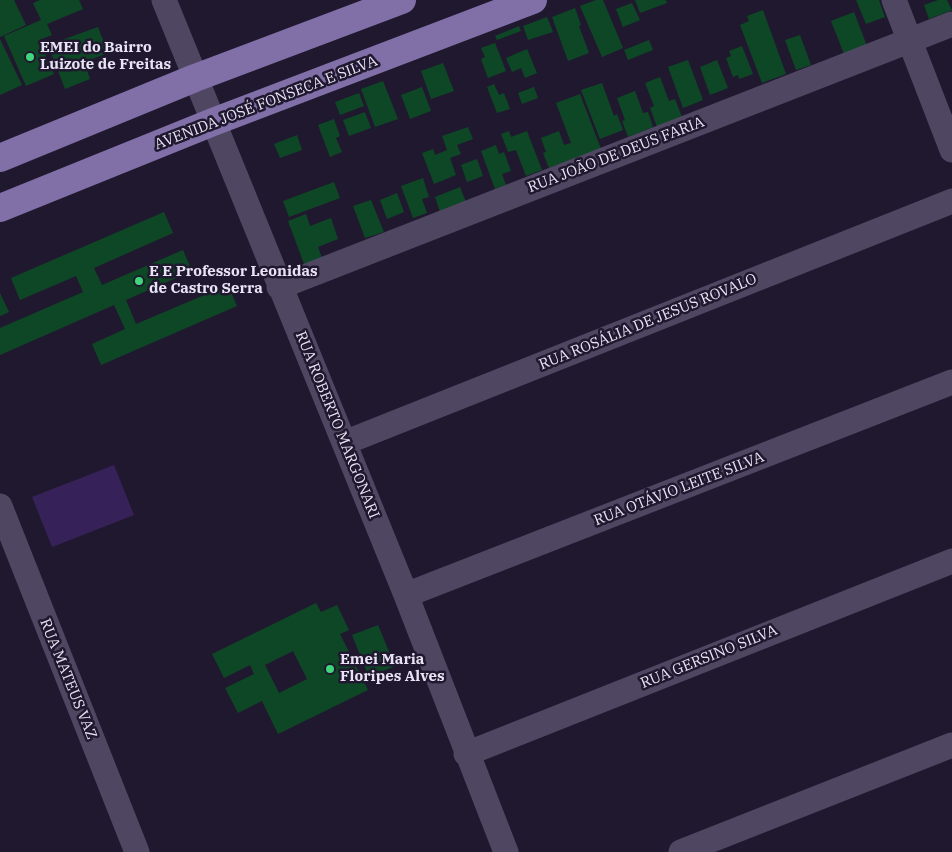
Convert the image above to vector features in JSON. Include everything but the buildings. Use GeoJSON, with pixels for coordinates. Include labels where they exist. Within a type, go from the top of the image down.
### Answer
{"type":"FeatureCollection","features":[{"type":"Feature","properties":{"kind":"main road"},"geometry":{"type":"LineString","coordinates":[[0,158],[195,78],[402,0]]}},
{"type":"Feature","properties":{"kind":"main road","name":"AVENIDA JOSÉ FONSECA E SILVA"},"geometry":{"type":"LineString","coordinates":[[0,208],[213,122],[533,0]]}},
{"type":"Feature","properties":{"kind":"street","name":"RUA ROBERTO MARGONARI"},"geometry":{"type":"LineString","coordinates":[[164,0],[279,287],[406,595],[466,754],[506,852]]}},
{"type":"Feature","properties":{"kind":"street"},"geometry":{"type":"LineString","coordinates":[[894,0],[952,150]]}},
{"type":"Feature","properties":{"kind":"street","name":"RUA JOÃO DE DEUS FARIA"},"geometry":{"type":"LineString","coordinates":[[279,287],[952,24]]}},
{"type":"Feature","properties":{"kind":"street","name":"RUA ROSÁLIA DE JESUS ROVALO"},"geometry":{"type":"LineString","coordinates":[[344,443],[952,201]]}},
{"type":"Feature","properties":{"kind":"street","name":"RUA OTÁVIO LEITE SILVA"},"geometry":{"type":"LineString","coordinates":[[406,595],[952,382]]}},
{"type":"Feature","properties":{"kind":"street","name":"RUA MATEUS VAZ"},"geometry":{"type":"LineString","coordinates":[[0,506],[136,852]]}},
{"type":"Feature","properties":{"kind":"street","name":"RUA GERSINO SILVA"},"geometry":{"type":"LineString","coordinates":[[466,754],[952,561]]}},
{"type":"Feature","properties":{"kind":"street"},"geometry":{"type":"LineString","coordinates":[[681,852],[952,745]]}},
{"type":"Feature","properties":{"kind":"shaded area"},"geometry":{"type":"Polygon","coordinates":[[[114,465],[134,515],[52,547],[32,497],[114,465]]]}},
{"type":"Feature","properties":{"kind":"place","name":"EMEI do Bairro Luizote de Freitas"},"geometry":{"type":"Point","coordinates":[30,57]}},
{"type":"Feature","properties":{"kind":"place","name":"E E Professor Leonidas de Castro Serra"},"geometry":{"type":"Point","coordinates":[139,281]}},
{"type":"Feature","properties":{"kind":"place","name":"Emei Maria Floripes Alves"},"geometry":{"type":"Point","coordinates":[330,669]}}]}
